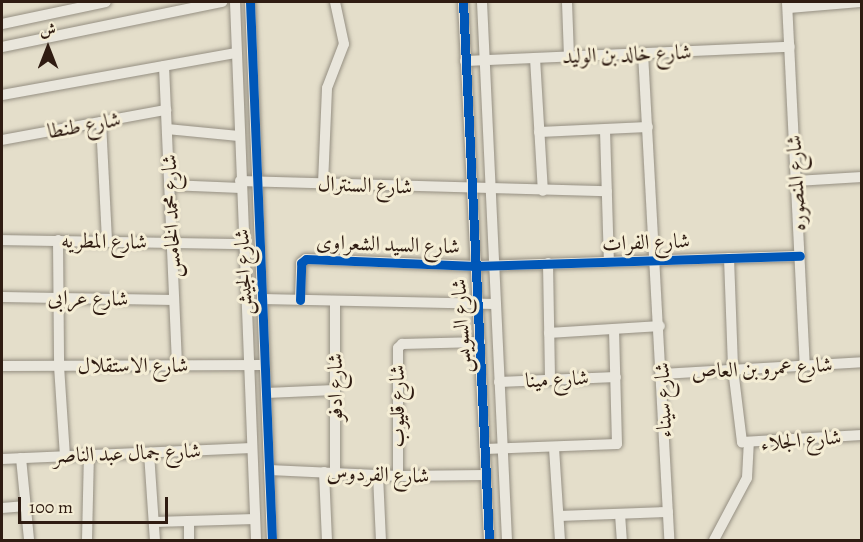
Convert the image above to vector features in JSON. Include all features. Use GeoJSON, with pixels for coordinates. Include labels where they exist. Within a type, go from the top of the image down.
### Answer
{"type":"FeatureCollection","features":[{"type":"Feature","properties":{"kind":"street"},"geometry":{"type":"LineString","coordinates":[[2,24],[106,2]]}},
{"type":"Feature","properties":{"kind":"street"},"geometry":{"type":"LineString","coordinates":[[2,47],[222,2]]}},
{"type":"Feature","properties":{"kind":"street","name":"شارع الجيش"},"geometry":{"type":"LineString","coordinates":[[235,2],[240,185],[256,540]]}},
{"type":"Feature","properties":{"kind":"street","name":"شارع الجيش"},"geometry":{"type":"LineString","coordinates":[[250,2],[272,540]]}},
{"type":"Feature","properties":{"kind":"street"},"geometry":{"type":"LineString","coordinates":[[323,184],[327,88],[344,44],[335,2]]}},
{"type":"Feature","properties":{"kind":"street","name":"شارع السويس"},"geometry":{"type":"LineString","coordinates":[[463,2],[489,540]]}},
{"type":"Feature","properties":{"kind":"street","name":"شارع السويس"},"geometry":{"type":"LineString","coordinates":[[482,2],[507,540]]}},
{"type":"Feature","properties":{"kind":"street"},"geometry":{"type":"LineString","coordinates":[[567,2],[569,56]]}},
{"type":"Feature","properties":{"kind":"street"},"geometry":{"type":"LineString","coordinates":[[788,5],[861,2]]}},
{"type":"Feature","properties":{"kind":"street","name":"شارع المنصوره"},"geometry":{"type":"LineString","coordinates":[[788,5],[805,365]]}},
{"type":"Feature","properties":{"kind":"street","name":"شارع خالد بن الوليد"},"geometry":{"type":"LineString","coordinates":[[465,61],[789,47]]}},
{"type":"Feature","properties":{"kind":"street"},"geometry":{"type":"LineString","coordinates":[[2,95],[236,53]]}},
{"type":"Feature","properties":{"kind":"street","name":"شارع سيناء"},"geometry":{"type":"LineString","coordinates":[[643,53],[657,260],[669,540]]}},
{"type":"Feature","properties":{"kind":"street"},"geometry":{"type":"LineString","coordinates":[[535,58],[543,191]]}},
{"type":"Feature","properties":{"kind":"street","name":"شارع محمد الخامس"},"geometry":{"type":"LineString","coordinates":[[164,66],[177,365]]}},
{"type":"Feature","properties":{"kind":"street","name":"شارع طنطا"},"geometry":{"type":"LineString","coordinates":[[2,140],[166,110]]}},
{"type":"Feature","properties":{"kind":"street"},"geometry":{"type":"LineString","coordinates":[[101,122],[107,241]]}},
{"type":"Feature","properties":{"kind":"street"},"geometry":{"type":"LineString","coordinates":[[539,132],[648,127]]}},
{"type":"Feature","properties":{"kind":"street"},"geometry":{"type":"LineString","coordinates":[[167,129],[239,136]]}},
{"type":"Feature","properties":{"kind":"street"},"geometry":{"type":"LineString","coordinates":[[605,130],[609,261]]}},
{"type":"Feature","properties":{"kind":"street"},"geometry":{"type":"LineString","coordinates":[[796,182],[861,177]]}},
{"type":"Feature","properties":{"kind":"street","name":"شارع السنترال"},"geometry":{"type":"LineString","coordinates":[[169,185],[240,185],[258,182],[607,191]]}},
{"type":"Feature","properties":{"kind":"street","name":"شارع المطريه"},"geometry":{"type":"LineString","coordinates":[[2,240],[243,244]]}},
{"type":"Feature","properties":{"kind":"street"},"geometry":{"type":"LineString","coordinates":[[58,240],[59,366],[65,456]]}},
{"type":"Feature","properties":{"kind":"street","name":"شارع الفرات"},"geometry":{"type":"LineString","coordinates":[[476,266],[800,256]]}},
{"type":"Feature","properties":{"kind":"street"},"geometry":{"type":"LineString","coordinates":[[729,258],[733,369]]}},
{"type":"Feature","properties":{"kind":"street","name":"شارع السيد الشعراوى"},"geometry":{"type":"LineString","coordinates":[[300,300],[304,260],[476,266]]}},
{"type":"Feature","properties":{"kind":"street"},"geometry":{"type":"LineString","coordinates":[[548,263],[550,380]]}},
{"type":"Feature","properties":{"kind":"street","name":"شارع عرابى"},"geometry":{"type":"LineString","coordinates":[[2,297],[174,300]]}},
{"type":"Feature","properties":{"kind":"street"},"geometry":{"type":"LineString","coordinates":[[262,299],[495,304]]}},
{"type":"Feature","properties":{"kind":"street","name":"شارع ادفو"},"geometry":{"type":"LineString","coordinates":[[327,540],[335,390],[335,301]]}},
{"type":"Feature","properties":{"kind":"street"},"geometry":{"type":"LineString","coordinates":[[549,333],[660,326]]}},
{"type":"Feature","properties":{"kind":"street"},"geometry":{"type":"LineString","coordinates":[[485,449],[612,447],[618,442],[614,329]]}},
{"type":"Feature","properties":{"kind":"street","name":"شارع قليوب"},"geometry":{"type":"LineString","coordinates":[[398,476],[398,348],[402,344],[480,342]]}},
{"type":"Feature","properties":{"kind":"street","name":"شارع عمرو بن العاص"},"geometry":{"type":"LineString","coordinates":[[662,374],[861,362]]}},
{"type":"Feature","properties":{"kind":"street","name":"شارع الاستقلال"},"geometry":{"type":"LineString","coordinates":[[2,366],[265,365]]}},
{"type":"Feature","properties":{"kind":"street","name":"شارع الجلاء"},"geometry":{"type":"LineString","coordinates":[[733,369],[740,439],[749,444],[861,435]]}},
{"type":"Feature","properties":{"kind":"street","name":"شارع مينا"},"geometry":{"type":"LineString","coordinates":[[499,382],[616,377]]}},
{"type":"Feature","properties":{"kind":"street"},"geometry":{"type":"LineString","coordinates":[[266,393],[335,390]]}},
{"type":"Feature","properties":{"kind":"street"},"geometry":{"type":"LineString","coordinates":[[714,540],[747,478],[749,444]]}},
{"type":"Feature","properties":{"kind":"street","name":"شارع جمال عبد الناصر"},"geometry":{"type":"LineString","coordinates":[[2,459],[252,448]]}},
{"type":"Feature","properties":{"kind":"street"},"geometry":{"type":"LineString","coordinates":[[554,448],[560,540]]}},
{"type":"Feature","properties":{"kind":"street"},"geometry":{"type":"LineString","coordinates":[[149,453],[155,540]]}},
{"type":"Feature","properties":{"kind":"street"},"geometry":{"type":"LineString","coordinates":[[87,540],[89,455]]}},
{"type":"Feature","properties":{"kind":"street"},"geometry":{"type":"LineString","coordinates":[[21,458],[29,540]]}},
{"type":"Feature","properties":{"kind":"street","name":"شارع الفردوس"},"geometry":{"type":"LineString","coordinates":[[269,470],[398,476],[486,475]]}},
{"type":"Feature","properties":{"kind":"street"},"geometry":{"type":"LineString","coordinates":[[378,475],[381,540]]}},
{"type":"Feature","properties":{"kind":"street"},"geometry":{"type":"LineString","coordinates":[[253,486],[270,485]]}},
{"type":"Feature","properties":{"kind":"street"},"geometry":{"type":"LineString","coordinates":[[2,508],[26,506]]}},
{"type":"Feature","properties":{"kind":"street"},"geometry":{"type":"LineString","coordinates":[[559,516],[668,513]]}},
{"type":"Feature","properties":{"kind":"street"},"geometry":{"type":"LineString","coordinates":[[620,514],[622,540]]}},
{"type":"Feature","properties":{"kind":"street"},"geometry":{"type":"LineString","coordinates":[[154,522],[255,519]]}},
{"type":"Feature","properties":{"kind":"street"},"geometry":{"type":"LineString","coordinates":[[189,521],[189,540]]}},
{"type":"Feature","properties":{"kind":"cycle path"},"geometry":{"type":"LineString","coordinates":[[250,2],[272,540]]}},
{"type":"Feature","properties":{"kind":"cycle path"},"geometry":{"type":"LineString","coordinates":[[463,2],[489,540]]}},
{"type":"Feature","properties":{"kind":"cycle path"},"geometry":{"type":"LineString","coordinates":[[300,300],[301,263],[306,259],[476,266],[800,256]]}}]}
